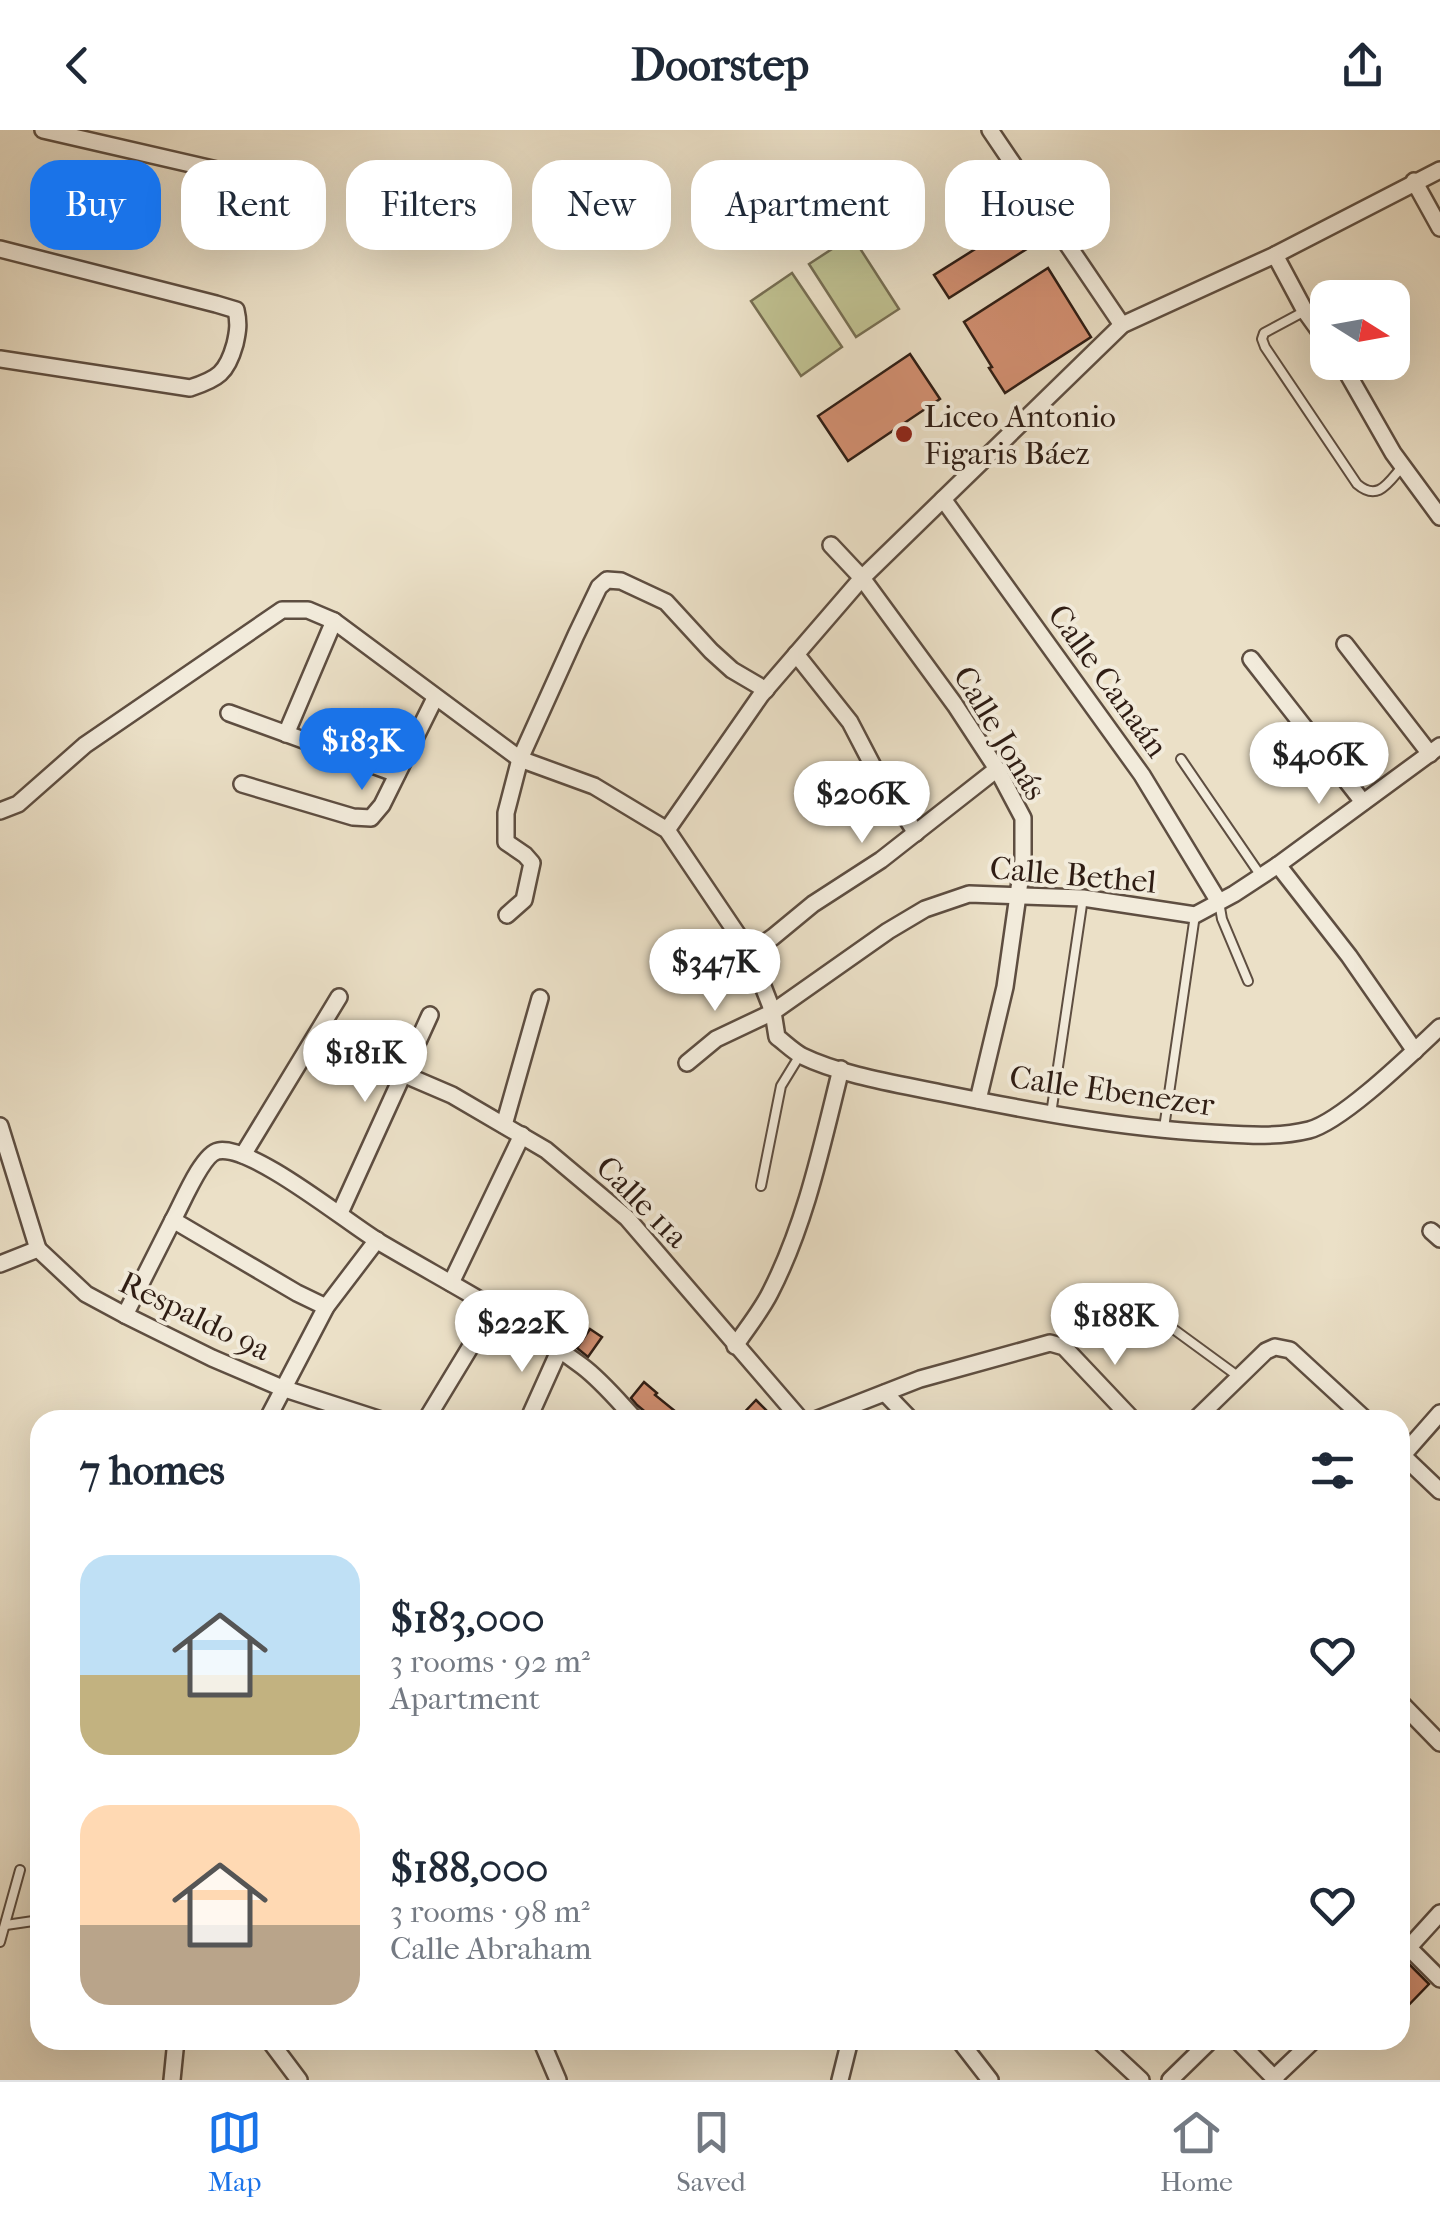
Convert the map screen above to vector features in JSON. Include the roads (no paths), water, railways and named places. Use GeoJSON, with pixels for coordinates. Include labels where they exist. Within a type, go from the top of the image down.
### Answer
{"type":"FeatureCollection","features":[{"type":"Feature","properties":{"kind":"street"},"geometry":{"type":"LineString","coordinates":[[43,130],[181,162]]}},
{"type":"Feature","properties":{"kind":"street"},"geometry":{"type":"LineString","coordinates":[[990,130],[1122,326]]}},
{"type":"Feature","properties":{"kind":"street"},"geometry":{"type":"LineString","coordinates":[[666,830],[766,690],[862,578],[1122,326],[1440,170]]}},
{"type":"Feature","properties":{"kind":"street"},"geometry":{"type":"LineString","coordinates":[[1414,181],[1440,228]]}},
{"type":"Feature","properties":{"kind":"street"},"geometry":{"type":"LineString","coordinates":[[0,250],[236,310],[239,326],[229,365],[211,381],[190,388],[0,358]]}},
{"type":"Feature","properties":{"kind":"street"},"geometry":{"type":"LineString","coordinates":[[1274,254],[1310,318]]}},
{"type":"Feature","properties":{"kind":"street"},"geometry":{"type":"LineString","coordinates":[[1352,380],[1403,467],[1440,517]]}},
{"type":"Feature","properties":{"kind":"street"},"geometry":{"type":"LineString","coordinates":[[1426,500],[1440,486]]}},
{"type":"Feature","properties":{"kind":"street","name":"Calle Canaán"},"geometry":{"type":"LineString","coordinates":[[943,499],[1142,775],[1219,902]]}},
{"type":"Feature","properties":{"kind":"street","name":"Calle Jonás"},"geometry":{"type":"LineString","coordinates":[[831,544],[862,578],[955,706],[1023,818],[1023,860],[1005,987],[978,1100]]}},
{"type":"Feature","properties":{"kind":"street"},"geometry":{"type":"LineString","coordinates":[[507,915],[524,900],[532,863],[506,842],[506,813],[520,758],[599,587],[607,580],[621,581],[666,602],[732,670],[766,690]]}},
{"type":"Feature","properties":{"kind":"street"},"geometry":{"type":"LineString","coordinates":[[0,810],[18,804],[84,745],[282,610],[308,610],[334,621],[520,758],[594,786],[666,830],[750,953],[773,1012],[778,1038],[800,1055]]}},
{"type":"Feature","properties":{"kind":"street"},"geometry":{"type":"LineString","coordinates":[[286,734],[334,621]]}},
{"type":"Feature","properties":{"kind":"street"},"geometry":{"type":"LineString","coordinates":[[1344,644],[1435,750]]}},
{"type":"Feature","properties":{"kind":"street"},"geometry":{"type":"LineString","coordinates":[[796,654],[850,722],[875,770],[916,833]]}},
{"type":"Feature","properties":{"kind":"street"},"geometry":{"type":"LineString","coordinates":[[1251,659],[1363,802]]}},
{"type":"Feature","properties":{"kind":"street"},"geometry":{"type":"LineString","coordinates":[[242,784],[353,817],[371,818],[382,805],[436,698]]}},
{"type":"Feature","properties":{"kind":"street"},"geometry":{"type":"LineString","coordinates":[[228,714],[397,774]]}},
{"type":"Feature","properties":{"kind":"street","name":"Calle Bethel"},"geometry":{"type":"LineString","coordinates":[[687,1063],[716,1039],[773,1012],[888,931],[925,910],[969,894],[1083,898],[1196,915],[1261,876],[1435,750]]}},
{"type":"Feature","properties":{"kind":"street"},"geometry":{"type":"LineString","coordinates":[[750,953],[813,904],[881,860],[996,769]]}},
{"type":"Feature","properties":{"kind":"street"},"geometry":{"type":"LineString","coordinates":[[1278,864],[1415,1051]]}},
{"type":"Feature","properties":{"kind":"street"},"geometry":{"type":"LineString","coordinates":[[243,1155],[338,997]]}},
{"type":"Feature","properties":{"kind":"street"},"geometry":{"type":"LineString","coordinates":[[504,1126],[540,998]]}},
{"type":"Feature","properties":{"kind":"street"},"geometry":{"type":"LineString","coordinates":[[340,1213],[430,1015]]}},
{"type":"Feature","properties":{"kind":"street","name":"Calle Ebenezer"},"geometry":{"type":"LineString","coordinates":[[800,1055],[841,1069],[1051,1114],[1164,1130],[1265,1136],[1326,1124],[1440,1028]]}},
{"type":"Feature","properties":{"kind":"street"},"geometry":{"type":"LineString","coordinates":[[736,1346],[768,1298],[798,1232],[841,1069]]}},
{"type":"Feature","properties":{"kind":"street","name":"Calle 11a"},"geometry":{"type":"LineString","coordinates":[[404,1074],[452,1095],[546,1150],[627,1218],[792,1410]]}},
{"type":"Feature","properties":{"kind":"street"},"geometry":{"type":"LineString","coordinates":[[0,1126],[38,1249],[0,1264]]}},
{"type":"Feature","properties":{"kind":"street"},"geometry":{"type":"LineString","coordinates":[[452,1283],[522,1135]]}},
{"type":"Feature","properties":{"kind":"street"},"geometry":{"type":"LineString","coordinates":[[125,1315],[200,1169],[211,1154],[223,1151],[243,1155],[340,1213],[376,1240],[494,1308],[586,1368],[626,1410]]}},
{"type":"Feature","properties":{"kind":"street"},"geometry":{"type":"LineString","coordinates":[[173,1220],[326,1307]]}},
{"type":"Feature","properties":{"kind":"street"},"geometry":{"type":"LineString","coordinates":[[271,1410],[326,1307],[376,1240]]}},
{"type":"Feature","properties":{"kind":"street","name":"Respaldo 9a"},"geometry":{"type":"LineString","coordinates":[[38,1249],[86,1294],[125,1315],[282,1388],[350,1410]]}},
{"type":"Feature","properties":{"kind":"street"},"geometry":{"type":"LineString","coordinates":[[432,1410],[494,1308]]}},
{"type":"Feature","properties":{"kind":"street"},"geometry":{"type":"LineString","coordinates":[[841,1410],[920,1379],[1050,1343],[1064,1347],[1123,1410]]}},
{"type":"Feature","properties":{"kind":"street"},"geometry":{"type":"LineString","coordinates":[[1205,1410],[1266,1351],[1275,1347],[1290,1350],[1355,1410]]}},
{"type":"Feature","properties":{"kind":"street"},"geometry":{"type":"LineString","coordinates":[[533,1410],[560,1351]]}},
{"type":"Feature","properties":{"kind":"street"},"geometry":{"type":"LineString","coordinates":[[886,1393],[902,1410]]}},
{"type":"Feature","properties":{"kind":"street"},"geometry":{"type":"LineString","coordinates":[[1410,1445],[1440,1413]]}},
{"type":"Feature","properties":{"kind":"street"},"geometry":{"type":"LineString","coordinates":[[1410,1463],[1440,1491]]}},
{"type":"Feature","properties":{"kind":"street"},"geometry":{"type":"LineString","coordinates":[[1410,1712],[1440,1743]]}},
{"type":"Feature","properties":{"kind":"street"},"geometry":{"type":"LineString","coordinates":[[1410,1941],[1440,1913]]}},
{"type":"Feature","properties":{"kind":"street"},"geometry":{"type":"LineString","coordinates":[[1410,1954],[1440,1978]]}},
{"type":"Feature","properties":{"kind":"street"},"geometry":{"type":"LineString","coordinates":[[172,2080],[175,2050]]}},
{"type":"Feature","properties":{"kind":"street"},"geometry":{"type":"LineString","coordinates":[[277,2050],[298,2080]]}},
{"type":"Feature","properties":{"kind":"street"},"geometry":{"type":"LineString","coordinates":[[545,2050],[558,2080]]}},
{"type":"Feature","properties":{"kind":"street"},"geometry":{"type":"LineString","coordinates":[[840,2080],[848,2050]]}},
{"type":"Feature","properties":{"kind":"street"},"geometry":{"type":"LineString","coordinates":[[967,2050],[990,2080]]}},
{"type":"Feature","properties":{"kind":"street"},"geometry":{"type":"LineString","coordinates":[[1109,2050],[1141,2080]]}},
{"type":"Feature","properties":{"kind":"street"},"geometry":{"type":"LineString","coordinates":[[1170,2080],[1201,2050]]}},
{"type":"Feature","properties":{"kind":"street"},"geometry":{"type":"LineString","coordinates":[[1247,2050],[1275,2079],[1304,2050]]}},
{"type":"Feature","properties":{"kind":"lane"},"geometry":{"type":"LineString","coordinates":[[1305,311],[1264,333],[1265,347],[1357,484],[1373,493],[1403,467]]}},
{"type":"Feature","properties":{"kind":"lane"},"geometry":{"type":"LineString","coordinates":[[1182,760],[1261,876]]}},
{"type":"Feature","properties":{"kind":"lane"},"geometry":{"type":"LineString","coordinates":[[1051,1114],[1083,898]]}},
{"type":"Feature","properties":{"kind":"lane"},"geometry":{"type":"LineString","coordinates":[[1219,902],[1222,919],[1248,981]]}},
{"type":"Feature","properties":{"kind":"lane"},"geometry":{"type":"LineString","coordinates":[[1164,1130],[1196,915]]}},
{"type":"Feature","properties":{"kind":"lane"},"geometry":{"type":"LineString","coordinates":[[761,1186],[781,1086],[800,1055]]}},
{"type":"Feature","properties":{"kind":"lane"},"geometry":{"type":"LineString","coordinates":[[1146,1309],[1239,1377]]}},
{"type":"Feature","properties":{"kind":"lane"},"geometry":{"type":"LineString","coordinates":[[0,1942],[20,1870]]}},
{"type":"Feature","properties":{"kind":"lane"},"geometry":{"type":"LineString","coordinates":[[6,1925],[30,1921]]}},
{"type":"Feature","properties":{"kind":"place","name":"Liceo Antonio Figaris Báez"},"geometry":{"type":"Point","coordinates":[904,434]}}]}
